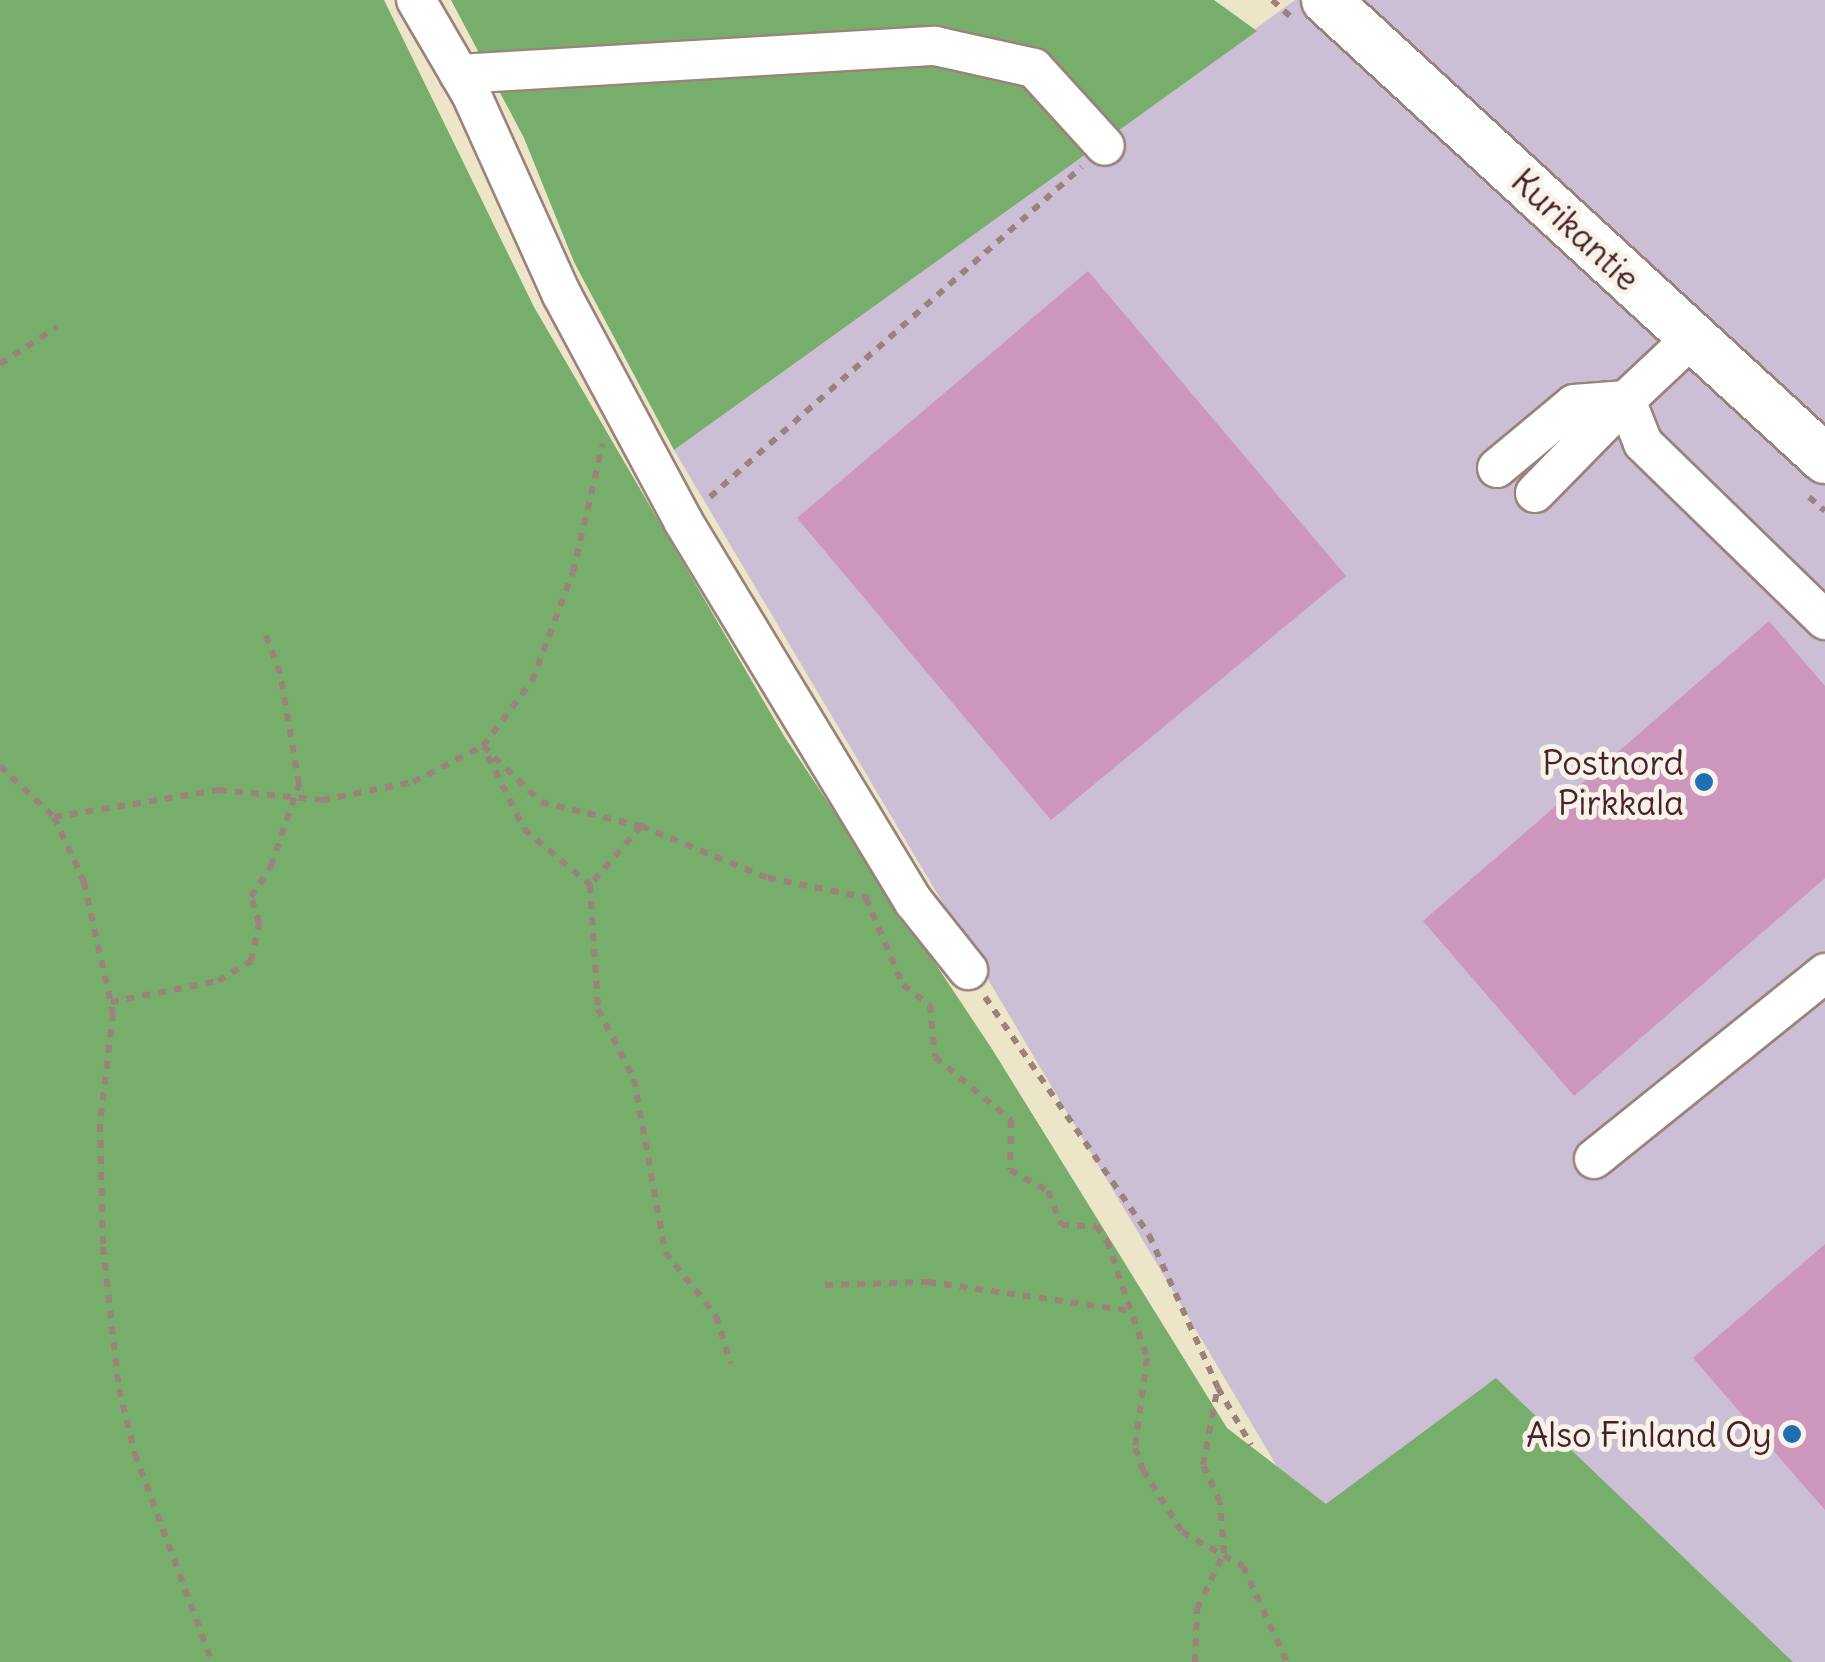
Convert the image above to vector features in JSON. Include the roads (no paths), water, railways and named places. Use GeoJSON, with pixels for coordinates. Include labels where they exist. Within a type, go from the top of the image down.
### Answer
{"type":"FeatureCollection","features":[{"type":"Feature","properties":{"kind":"main road","name":"Kurikantie"},"geometry":{"type":"LineString","coordinates":[[1326,0],[1825,459]]}},
{"type":"Feature","properties":{"kind":"lane"},"geometry":{"type":"LineString","coordinates":[[416,0],[459,74],[562,295],[683,521],[914,902],[968,970]]}},
{"type":"Feature","properties":{"kind":"lane"},"geometry":{"type":"LineString","coordinates":[[459,74],[936,46],[1034,68],[1104,146]]}},
{"type":"Feature","properties":{"kind":"lane"},"geometry":{"type":"LineString","coordinates":[[1535,493],[1693,338]]}},
{"type":"Feature","properties":{"kind":"lane"},"geometry":{"type":"LineString","coordinates":[[1497,468],[1574,404],[1626,400]]}},
{"type":"Feature","properties":{"kind":"lane"},"geometry":{"type":"LineString","coordinates":[[1626,400],[1644,443],[1825,620]]}},
{"type":"Feature","properties":{"kind":"lane"},"geometry":{"type":"LineString","coordinates":[[1594,1158],[1825,973]]}},
{"type":"Feature","properties":{"kind":"place","name":"Postnord Pirkkala"},"geometry":{"type":"Point","coordinates":[1704,782]}},
{"type":"Feature","properties":{"kind":"place","name":"Also Finland Oy"},"geometry":{"type":"Point","coordinates":[1792,1434]}}]}
